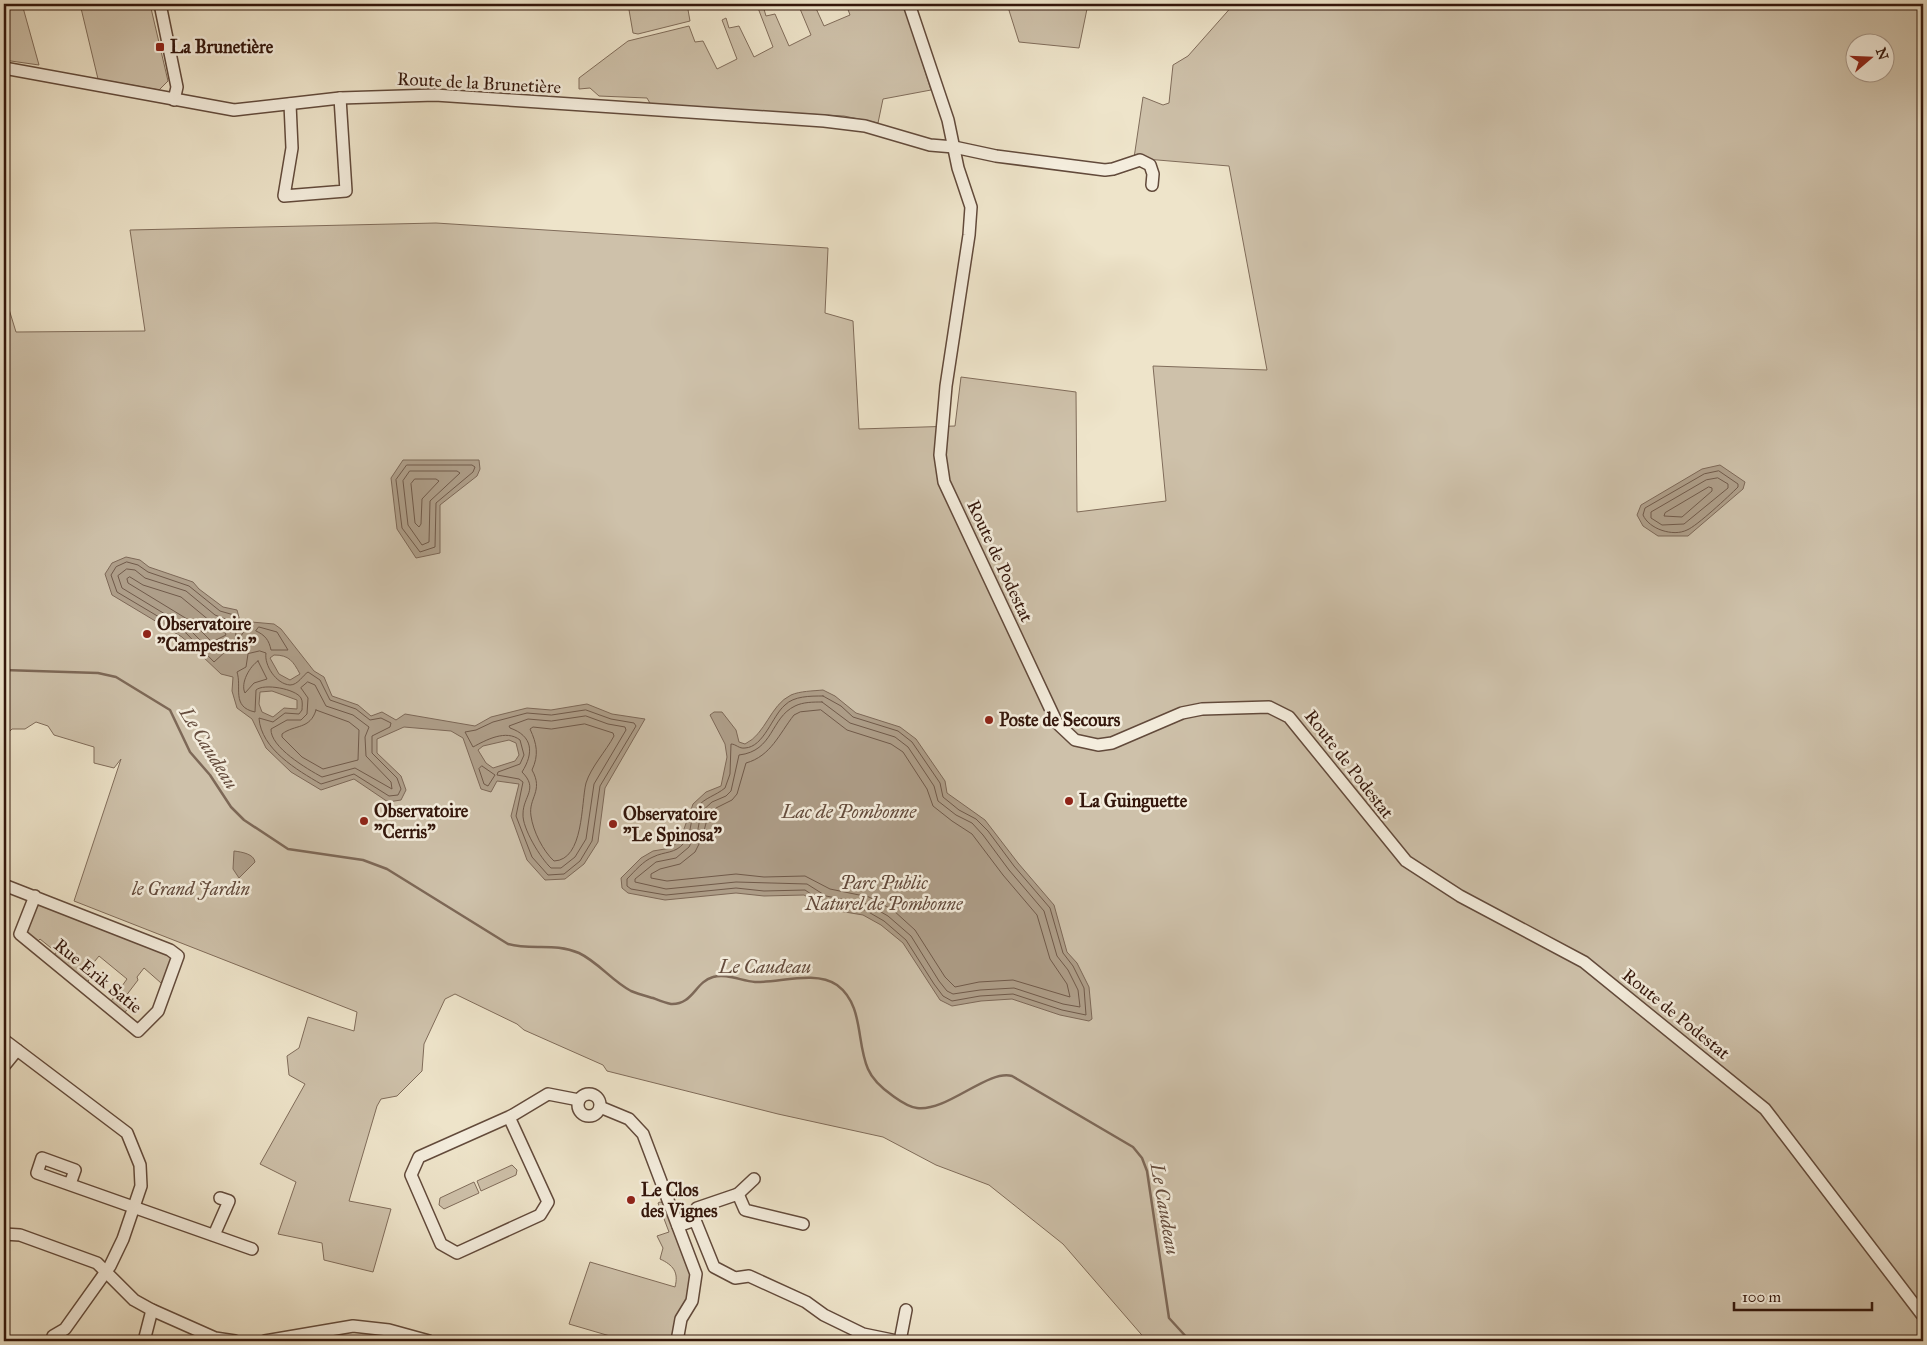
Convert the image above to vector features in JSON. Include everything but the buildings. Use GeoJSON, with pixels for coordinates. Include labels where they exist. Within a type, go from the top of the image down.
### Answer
{"type":"FeatureCollection","features":[{"type":"Feature","properties":{"kind":"street"},"geometry":{"type":"LineString","coordinates":[[160,4],[176,87],[174,100]]}},
{"type":"Feature","properties":{"kind":"street","name":"Route de Podestat"},"geometry":{"type":"LineString","coordinates":[[909,4],[948,120],[970,207],[969,235],[946,386],[940,455],[944,482],[1057,723],[1075,740],[1098,745],[1112,743],[1182,713],[1202,709],[1269,707],[1289,716],[1406,861],[1460,896],[1584,962],[1764,1109],[1923,1316]]}},
{"type":"Feature","properties":{"kind":"street","name":"Route de la Brunetière"},"geometry":{"type":"LineString","coordinates":[[4,68],[234,110],[340,98],[435,96],[824,121],[865,126],[930,145],[954,146],[996,156],[1105,170],[1140,160],[1150,165],[1153,174],[1152,185]]}},
{"type":"Feature","properties":{"kind":"street"},"geometry":{"type":"LineString","coordinates":[[290,104],[292,148],[284,196],[346,191],[340,98]]}},
{"type":"Feature","properties":{"kind":"street","name":"Rue Erik Satie"},"geometry":{"type":"LineString","coordinates":[[4,885],[35,896],[170,950],[178,956],[158,1010],[138,1031],[20,934],[35,896]]}},
{"type":"Feature","properties":{"kind":"street"},"geometry":{"type":"LineString","coordinates":[[4,1040],[127,1133],[140,1165],[140,1186],[123,1239],[110,1266],[104,1271],[64,1330],[53,1336]]}},
{"type":"Feature","properties":{"kind":"street"},"geometry":{"type":"LineString","coordinates":[[4,1066],[17,1050]]}},
{"type":"Feature","properties":{"kind":"street"},"geometry":{"type":"LineString","coordinates":[[508,1117],[548,1202],[540,1215],[457,1253],[441,1244],[411,1175],[419,1158],[508,1117],[548,1094],[579,1100]]}},
{"type":"Feature","properties":{"kind":"street"},"geometry":{"type":"LineString","coordinates":[[584,1095],[592,1095],[598,1099],[600,1107],[597,1113],[587,1117],[579,1111],[579,1100],[584,1095]]}},
{"type":"Feature","properties":{"kind":"street"},"geometry":{"type":"LineString","coordinates":[[600,1107],[629,1119],[643,1134],[696,1274],[692,1301],[681,1319],[677,1341]]}},
{"type":"Feature","properties":{"kind":"street"},"geometry":{"type":"LineString","coordinates":[[754,1179],[738,1194],[697,1208],[695,1220],[714,1267],[735,1278],[749,1276],[806,1302],[824,1315],[863,1334],[899,1341],[906,1310]]}},
{"type":"Feature","properties":{"kind":"street"},"geometry":{"type":"LineString","coordinates":[[70,1184],[252,1249]]}},
{"type":"Feature","properties":{"kind":"street"},"geometry":{"type":"LineString","coordinates":[[738,1194],[745,1210],[804,1224]]}},
{"type":"Feature","properties":{"kind":"street"},"geometry":{"type":"LineString","coordinates":[[214,1235],[229,1201],[220,1198]]}},
{"type":"Feature","properties":{"kind":"street"},"geometry":{"type":"LineString","coordinates":[[678,1226],[695,1220]]}},
{"type":"Feature","properties":{"kind":"street"},"geometry":{"type":"LineString","coordinates":[[4,1234],[20,1235],[97,1262],[134,1300],[215,1338],[235,1341]]}},
{"type":"Feature","properties":{"kind":"street"},"geometry":{"type":"LineString","coordinates":[[144,1341],[152,1310]]}},
{"type":"Feature","properties":{"kind":"street"},"geometry":{"type":"LineString","coordinates":[[265,1341],[314,1338],[353,1326],[389,1330],[430,1341]]}},
{"type":"Feature","properties":{"kind":"green space"},"geometry":{"type":"Polygon","coordinates":[[[4,4],[22,4],[39,65],[4,60],[4,4]]]}},
{"type":"Feature","properties":{"kind":"green space"},"geometry":{"type":"Polygon","coordinates":[[[80,4],[150,4],[168,81],[159,90],[98,79],[80,4]]]}},
{"type":"Feature","properties":{"kind":"green space"},"geometry":{"type":"Polygon","coordinates":[[[628,4],[687,4],[690,21],[638,34],[633,33],[628,4]]]}},
{"type":"Feature","properties":{"kind":"green space"},"geometry":{"type":"Polygon","coordinates":[[[798,4],[814,4],[824,26],[850,15],[846,4],[904,4],[931,90],[883,99],[878,123],[844,116],[651,105],[647,98],[599,96],[590,88],[579,89],[579,78],[628,41],[689,26],[695,42],[703,41],[717,69],[737,59],[722,20],[726,18],[729,28],[739,26],[754,57],[773,47],[758,8],[763,6],[766,16],[775,14],[789,46],[811,35],[798,4]]]}},
{"type":"Feature","properties":{"kind":"green space"},"geometry":{"type":"Polygon","coordinates":[[[1007,4],[1088,4],[1079,48],[1019,42],[1007,4]]]}},
{"type":"Feature","properties":{"kind":"green space"},"geometry":{"type":"Polygon","coordinates":[[[1234,4],[1923,4],[1923,1341],[1147,1341],[1063,1244],[989,1185],[936,1165],[883,1137],[778,1114],[607,1071],[603,1065],[524,1030],[517,1024],[455,994],[445,999],[424,1044],[422,1071],[397,1096],[381,1099],[377,1106],[349,1201],[391,1209],[373,1272],[324,1260],[322,1243],[278,1234],[296,1182],[260,1164],[305,1084],[289,1075],[287,1056],[299,1048],[308,1017],[354,1031],[357,1012],[74,901],[121,759],[114,768],[94,763],[94,747],[54,735],[48,726],[36,722],[25,729],[12,729],[4,737],[4,293],[16,332],[145,331],[130,230],[436,223],[828,248],[825,313],[853,321],[859,429],[955,426],[961,377],[1076,392],[1077,512],[1166,501],[1153,366],[1267,370],[1229,166],[1134,158],[1143,97],[1163,105],[1169,103],[1173,65],[1188,56],[1234,4]]]}},
{"type":"Feature","properties":{"kind":"green space"},"geometry":{"type":"Polygon","coordinates":[[[37,901],[171,956],[173,961],[161,983],[144,968],[137,977],[138,980],[122,1001],[129,1007],[123,1015],[109,1004],[127,979],[99,956],[86,972],[91,977],[86,984],[53,958],[56,952],[40,939],[36,943],[24,933],[37,901]]]}},
{"type":"Feature","properties":{"kind":"green space"},"geometry":{"type":"Polygon","coordinates":[[[512,1165],[517,1170],[516,1175],[481,1191],[477,1181],[512,1165]]]}},
{"type":"Feature","properties":{"kind":"green space"},"geometry":{"type":"Polygon","coordinates":[[[474,1182],[479,1193],[444,1209],[439,1205],[440,1198],[474,1182]]]}},
{"type":"Feature","properties":{"kind":"green space"},"geometry":{"type":"Polygon","coordinates":[[[658,1203],[664,1203],[677,1233],[691,1278],[690,1293],[675,1326],[672,1341],[627,1341],[569,1324],[590,1262],[675,1287],[676,1277],[674,1270],[660,1259],[663,1248],[657,1236],[669,1232],[658,1203]]]}},
{"type":"Feature","properties":{"kind":"water"},"geometry":{"type":"Polygon","coordinates":[[[403,460],[479,460],[480,469],[477,476],[440,505],[440,553],[416,558],[397,529],[391,478],[403,460]]]}},
{"type":"Feature","properties":{"kind":"water"},"geometry":{"type":"Polygon","coordinates":[[[1720,465],[1745,482],[1743,489],[1688,536],[1658,536],[1643,526],[1637,515],[1641,505],[1702,469],[1720,465]]]}},
{"type":"Feature","properties":{"kind":"water"},"geometry":{"type":"Polygon","coordinates":[[[126,557],[140,560],[149,567],[193,582],[199,589],[223,607],[237,610],[240,621],[274,624],[281,629],[314,671],[324,677],[332,696],[358,705],[371,716],[382,712],[396,720],[405,714],[475,726],[491,717],[527,708],[551,710],[587,704],[612,714],[645,719],[605,788],[598,842],[584,864],[565,879],[545,880],[527,860],[511,816],[519,784],[497,781],[491,792],[481,789],[463,738],[451,731],[404,727],[377,739],[377,753],[401,776],[406,790],[401,800],[388,802],[354,779],[321,790],[291,772],[266,748],[252,719],[237,708],[232,691],[233,677],[221,674],[182,637],[112,595],[105,574],[112,563],[126,557]],[[274,655],[270,658],[279,674],[290,680],[300,674],[290,660],[283,656],[274,655]],[[272,691],[260,692],[259,704],[262,712],[273,717],[284,708],[297,709],[297,700],[272,691]],[[509,740],[483,746],[478,750],[486,763],[493,768],[515,761],[519,755],[516,743],[509,740]]]}},
{"type":"Feature","properties":{"kind":"water","name":"Lac de Pombonne"},"geometry":{"type":"Polygon","coordinates":[[[823,690],[835,696],[856,713],[900,727],[916,739],[945,781],[947,793],[985,820],[1054,905],[1067,952],[1077,963],[1089,987],[1092,1019],[1089,1021],[1060,1015],[1012,999],[981,1001],[952,1006],[940,1000],[903,943],[881,925],[863,915],[821,908],[804,895],[764,896],[736,893],[665,900],[628,893],[622,888],[621,878],[641,858],[653,851],[671,848],[680,840],[693,804],[706,792],[721,786],[727,757],[725,744],[710,715],[714,712],[722,712],[736,730],[739,742],[745,744],[758,734],[778,705],[791,695],[823,690]]]}},
{"type":"Feature","properties":{"kind":"water"},"geometry":{"type":"Polygon","coordinates":[[[234,851],[250,855],[255,862],[239,878],[233,869],[234,851]]]}},
{"type":"Feature","properties":{"kind":"waterway","name":"Le Caudeau"},"geometry":{"type":"LineString","coordinates":[[4,670],[98,673],[116,677],[170,710],[190,752],[210,775],[231,807],[244,820],[288,849],[363,860],[387,869],[508,944],[526,947],[561,948],[579,953],[624,987],[634,992],[671,1004],[684,1001],[702,983],[718,976],[755,982],[818,978],[837,985],[846,993],[856,1013],[864,1058],[868,1069],[886,1091],[910,1106],[917,1108],[941,1104],[991,1079],[1012,1076],[1133,1147],[1142,1158],[1147,1171],[1169,1318],[1190,1341]]}},
{"type":"Feature","properties":{"kind":"place","name":"La Brunetière"},"geometry":{"type":"Point","coordinates":[160,47]}},
{"type":"Feature","properties":{"kind":"place","name":"Observatoire \"Campestris\""},"geometry":{"type":"Point","coordinates":[147,634]}},
{"type":"Feature","properties":{"kind":"place","name":"Poste de Secours"},"geometry":{"type":"Point","coordinates":[989,720]}},
{"type":"Feature","properties":{"kind":"place","name":"La Guinguette"},"geometry":{"type":"Point","coordinates":[1069,801]}},
{"type":"Feature","properties":{"kind":"place","name":"Observatoire \"Cerris\""},"geometry":{"type":"Point","coordinates":[364,821]}},
{"type":"Feature","properties":{"kind":"place","name":"Observatoire \"Le Spinosa\""},"geometry":{"type":"Point","coordinates":[613,824]}},
{"type":"Feature","properties":{"kind":"place","name":"Le Clos des Vignes"},"geometry":{"type":"Point","coordinates":[631,1200]}},
{"type":"Feature","properties":{"kind":"park label","name":"le Grand Jardin"},"geometry":{"type":"Point","coordinates":[191,889]}},
{"type":"Feature","properties":{"kind":"park label","name":"Parc Public Naturel de Pombonne"},"geometry":{"type":"Point","coordinates":[884,893]}}]}
